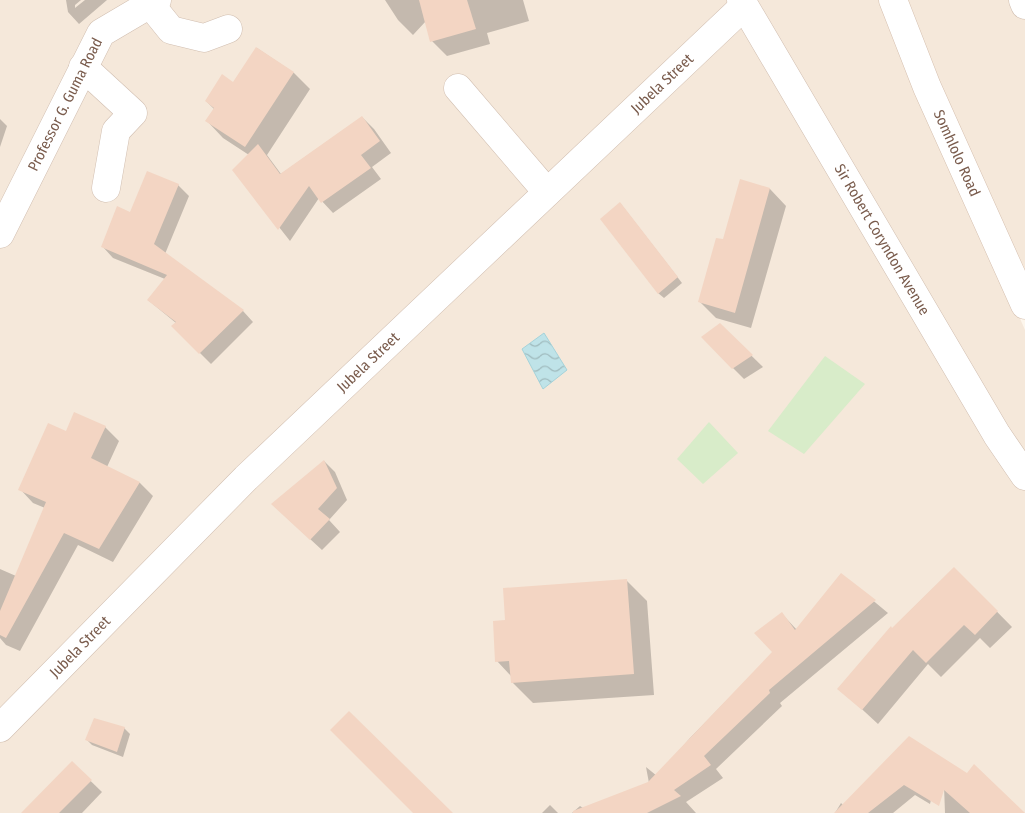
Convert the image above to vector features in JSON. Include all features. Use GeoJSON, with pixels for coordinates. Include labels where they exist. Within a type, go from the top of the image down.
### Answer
{"type":"FeatureCollection","features":[{"type":"Feature","properties":{"kind":"street","name":"Somhlolo Road"},"geometry":{"type":"LineString","coordinates":[[893,0],[927,87],[1025,305]]}},
{"type":"Feature","properties":{"kind":"street"},"geometry":{"type":"LineString","coordinates":[[1023,0],[1025,5]]}},
{"type":"Feature","properties":{"kind":"street"},"geometry":{"type":"LineString","coordinates":[[153,2],[171,30],[204,38],[228,29]]}},
{"type":"Feature","properties":{"kind":"street","name":"Professor G. Guma Road"},"geometry":{"type":"LineString","coordinates":[[0,234],[101,33],[153,2]]}},
{"type":"Feature","properties":{"kind":"street","name":"Jubela Street"},"geometry":{"type":"LineString","coordinates":[[0,728],[246,478],[547,192],[742,3]]}},
{"type":"Feature","properties":{"kind":"street","name":"Sir Robert Coryndon Avenue"},"geometry":{"type":"LineString","coordinates":[[742,3],[997,435],[1025,476]]}},
{"type":"Feature","properties":{"kind":"street"},"geometry":{"type":"LineString","coordinates":[[83,67],[133,112],[116,131],[106,188]]}},
{"type":"Feature","properties":{"kind":"street"},"geometry":{"type":"LineString","coordinates":[[458,88],[547,192]]}},
{"type":"Feature","properties":{"kind":"shaded area"},"geometry":{"type":"Polygon","coordinates":[[[0,0],[885,0],[919,89],[1025,330],[1025,813],[0,813],[0,0]]]}},
{"type":"Feature","properties":{"kind":"shaded area"},"geometry":{"type":"Polygon","coordinates":[[[899,0],[1025,0],[1025,291],[899,0]]]}},
{"type":"Feature","properties":{"kind":"green space"},"geometry":{"type":"Polygon","coordinates":[[[825,356],[865,384],[804,454],[768,431],[825,356]]]}},
{"type":"Feature","properties":{"kind":"green space"},"geometry":{"type":"Polygon","coordinates":[[[709,422],[738,453],[703,484],[677,459],[709,422]]]}},
{"type":"Feature","properties":{"kind":"water"},"geometry":{"type":"Polygon","coordinates":[[[544,333],[567,370],[543,389],[522,349],[544,333]]]}},
{"type":"Feature","properties":{"kind":"building"},"geometry":{"type":"Polygon","coordinates":[[[419,0],[467,0],[476,29],[430,42],[419,0]]]}},
{"type":"Feature","properties":{"kind":"building"},"geometry":{"type":"Polygon","coordinates":[[[256,47],[294,72],[245,147],[205,121],[214,108],[205,101],[222,74],[233,82],[256,47]]]}},
{"type":"Feature","properties":{"kind":"building"},"geometry":{"type":"Polygon","coordinates":[[[362,116],[380,141],[361,155],[371,168],[321,203],[309,186],[278,230],[232,170],[258,144],[280,174],[362,116]]]}},
{"type":"Feature","properties":{"kind":"building"},"geometry":{"type":"Polygon","coordinates":[[[147,171],[179,184],[154,244],[244,310],[199,354],[171,326],[176,322],[147,300],[167,275],[101,247],[117,206],[130,212],[147,171]]]}},
{"type":"Feature","properties":{"kind":"building"},"geometry":{"type":"Polygon","coordinates":[[[740,179],[770,188],[735,313],[698,302],[716,238],[723,239],[740,179]]]}},
{"type":"Feature","properties":{"kind":"building"},"geometry":{"type":"Polygon","coordinates":[[[620,202],[678,277],[658,294],[600,219],[620,202]]]}},
{"type":"Feature","properties":{"kind":"building"},"geometry":{"type":"Polygon","coordinates":[[[720,323],[753,355],[732,369],[701,337],[720,323]]]}},
{"type":"Feature","properties":{"kind":"building"},"geometry":{"type":"Polygon","coordinates":[[[74,412],[106,426],[91,458],[140,482],[99,549],[64,533],[6,638],[0,635],[0,611],[46,502],[18,490],[48,423],[66,431],[74,412]]]}},
{"type":"Feature","properties":{"kind":"building"},"geometry":{"type":"Polygon","coordinates":[[[324,460],[337,488],[318,509],[330,519],[310,540],[271,504],[324,460]]]}},
{"type":"Feature","properties":{"kind":"building"},"geometry":{"type":"Polygon","coordinates":[[[954,567],[998,611],[975,635],[964,625],[926,663],[913,650],[862,710],[837,689],[891,626],[892,628],[954,567]]]}},
{"type":"Feature","properties":{"kind":"building"},"geometry":{"type":"Polygon","coordinates":[[[841,573],[876,600],[769,690],[770,693],[704,756],[711,765],[674,790],[681,796],[647,813],[573,813],[573,811],[648,782],[772,652],[754,633],[782,612],[795,630],[841,573]]]}},
{"type":"Feature","properties":{"kind":"building"},"geometry":{"type":"Polygon","coordinates":[[[627,579],[634,674],[511,683],[509,661],[495,662],[493,621],[505,620],[503,588],[627,579]]]}},
{"type":"Feature","properties":{"kind":"building"},"geometry":{"type":"Polygon","coordinates":[[[349,711],[453,813],[413,813],[330,730],[349,711]]]}},
{"type":"Feature","properties":{"kind":"building"},"geometry":{"type":"Polygon","coordinates":[[[94,718],[125,727],[117,752],[85,740],[94,718]]]}},
{"type":"Feature","properties":{"kind":"building"},"geometry":{"type":"Polygon","coordinates":[[[909,736],[967,773],[974,764],[1025,813],[970,813],[944,790],[939,806],[904,785],[868,813],[834,813],[909,736]]]}},
{"type":"Feature","properties":{"kind":"building"},"geometry":{"type":"Polygon","coordinates":[[[72,761],[92,780],[59,813],[21,813],[72,761]]]}}]}
